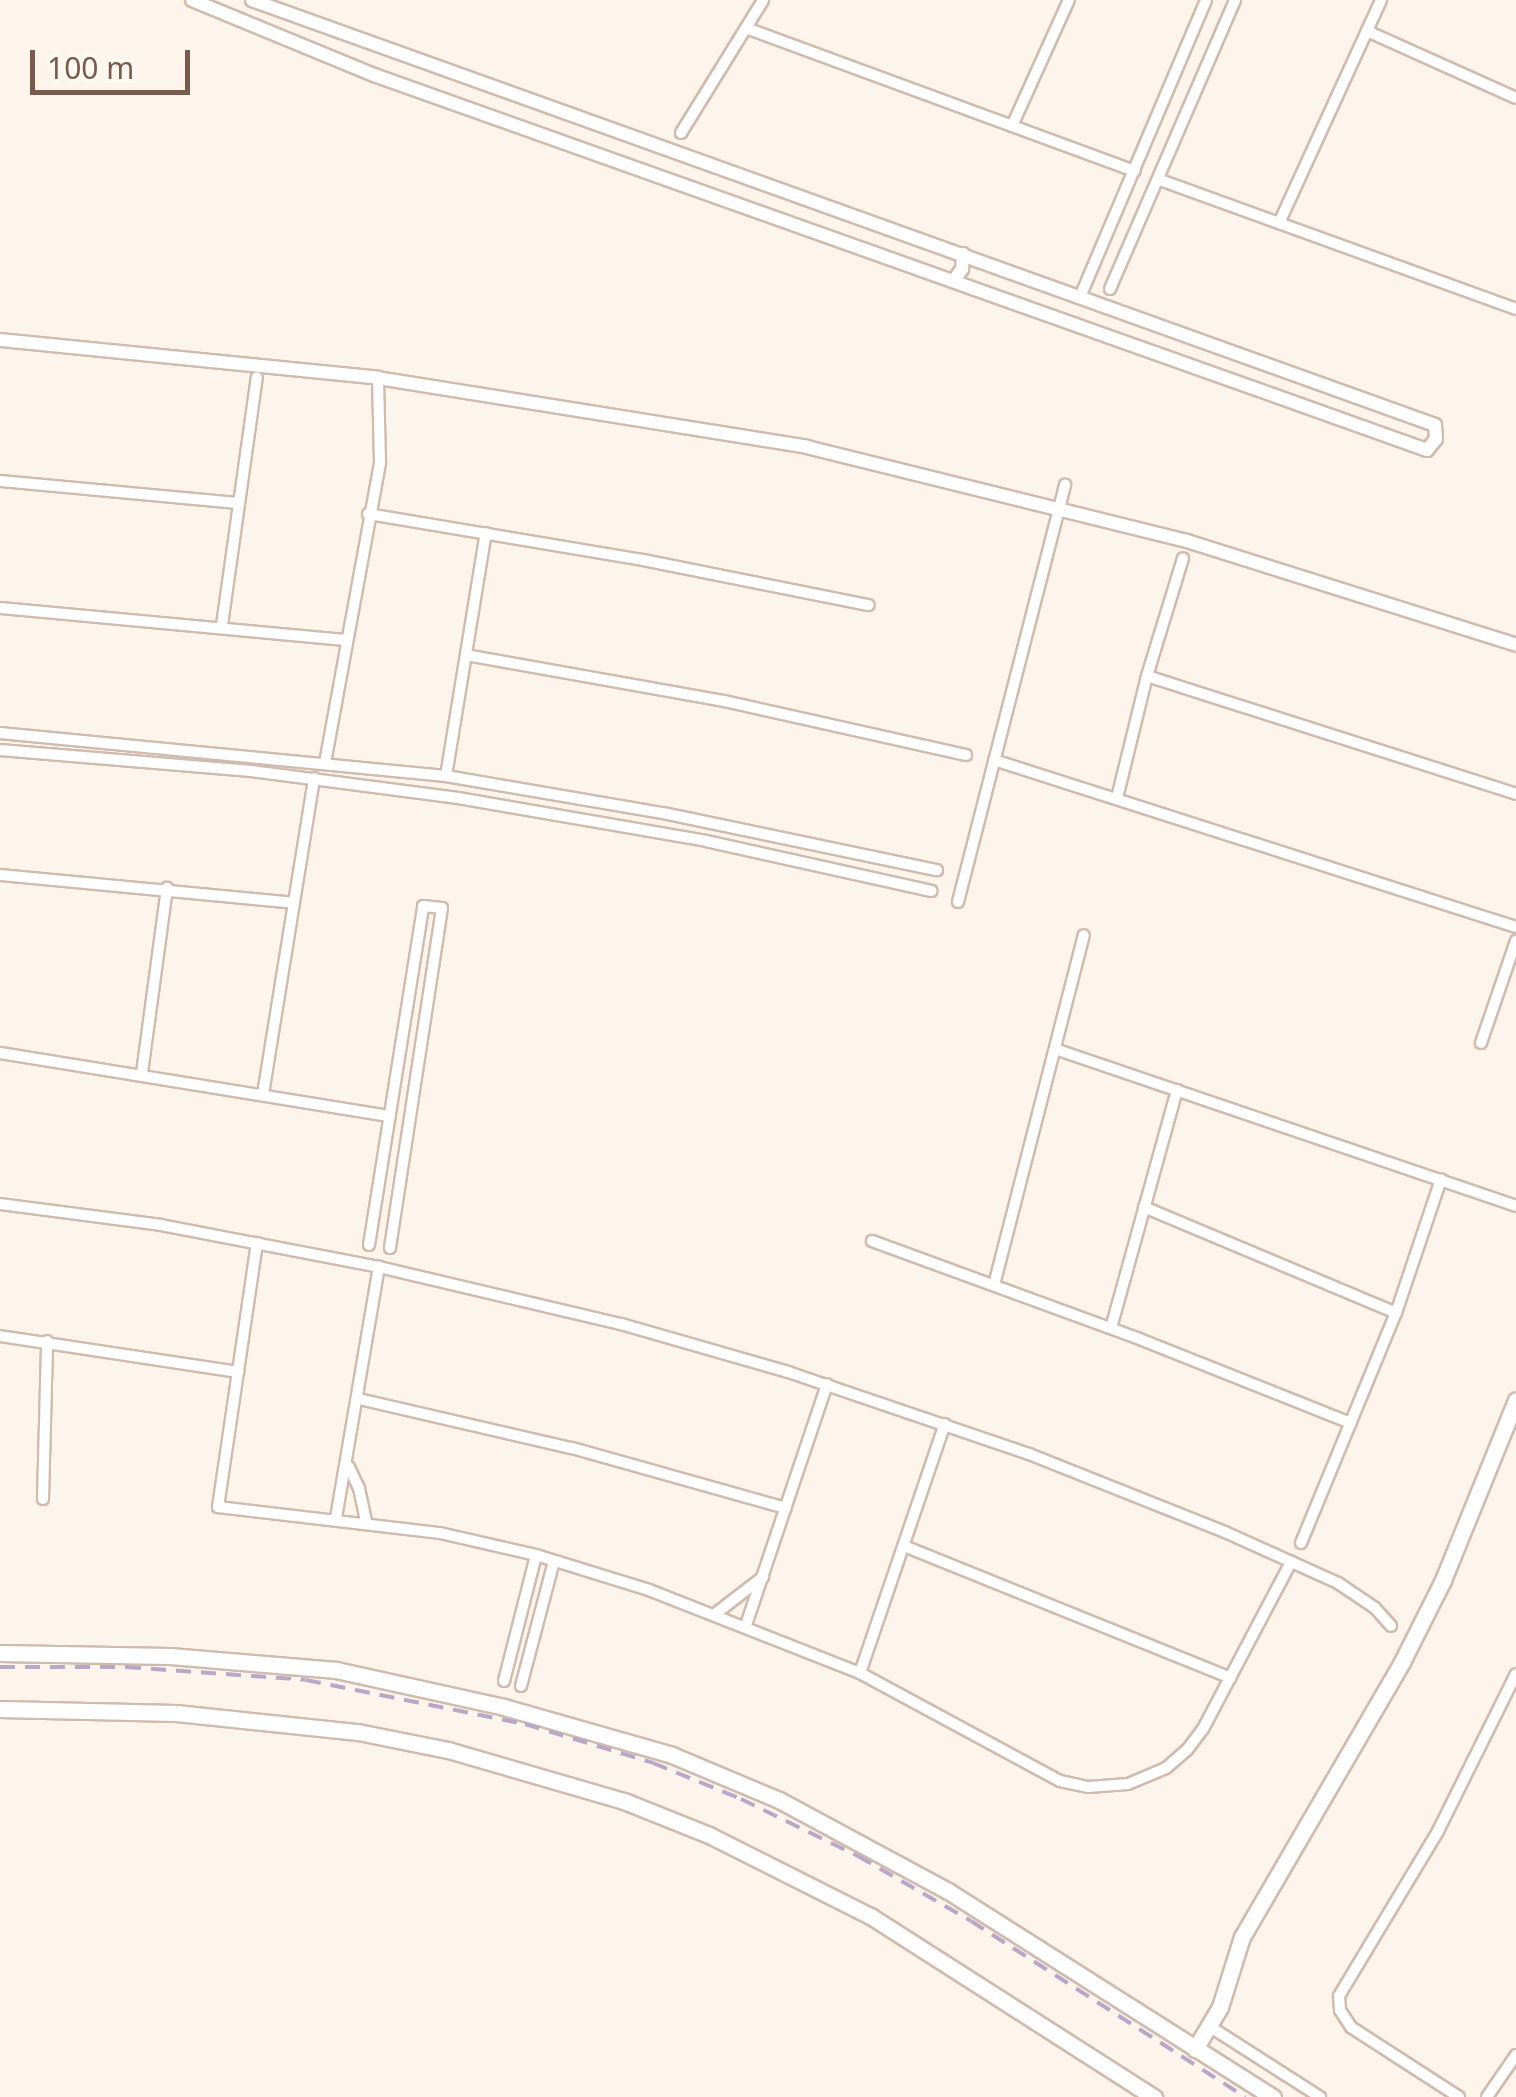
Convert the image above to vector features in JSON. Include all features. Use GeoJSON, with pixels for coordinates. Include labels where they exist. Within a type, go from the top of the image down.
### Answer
{"type":"FeatureCollection","features":[{"type":"Feature","properties":{"kind":"main road"},"geometry":{"type":"LineString","coordinates":[[1195,2049],[1224,1999],[1242,1937],[1430,1608],[1465,1533],[1515,1405]]}},
{"type":"Feature","properties":{"kind":"main road"},"geometry":{"type":"LineString","coordinates":[[0,1653],[170,1656],[336,1670],[504,1707],[672,1756],[779,1800],[948,1892],[1256,2092],[1273,2097]]}},
{"type":"Feature","properties":{"kind":"main road"},"geometry":{"type":"LineString","coordinates":[[0,1709],[176,1712],[358,1732],[448,1750],[624,1801],[775,1866],[872,1917],[1154,2097]]}},
{"type":"Feature","properties":{"kind":"street"},"geometry":{"type":"LineString","coordinates":[[192,0],[334,59],[1427,450],[1436,439],[1435,425],[252,0]]}},
{"type":"Feature","properties":{"kind":"street"},"geometry":{"type":"LineString","coordinates":[[680,132],[763,0]]}},
{"type":"Feature","properties":{"kind":"street"},"geometry":{"type":"LineString","coordinates":[[1012,126],[1069,0]]}},
{"type":"Feature","properties":{"kind":"street"},"geometry":{"type":"LineString","coordinates":[[1080,296],[1206,0]]}},
{"type":"Feature","properties":{"kind":"street"},"geometry":{"type":"LineString","coordinates":[[1110,289],[1235,0]]}},
{"type":"Feature","properties":{"kind":"street"},"geometry":{"type":"LineString","coordinates":[[1279,223],[1381,0]]}},
{"type":"Feature","properties":{"kind":"street"},"geometry":{"type":"LineString","coordinates":[[305,48],[318,42],[319,24]]}},
{"type":"Feature","properties":{"kind":"street"},"geometry":{"type":"LineString","coordinates":[[746,28],[1134,171]]}},
{"type":"Feature","properties":{"kind":"street"},"geometry":{"type":"LineString","coordinates":[[1367,31],[1516,98]]}},
{"type":"Feature","properties":{"kind":"street"},"geometry":{"type":"LineString","coordinates":[[334,59],[332,44],[342,32]]}},
{"type":"Feature","properties":{"kind":"street"},"geometry":{"type":"LineString","coordinates":[[1160,180],[1516,308]]}},
{"type":"Feature","properties":{"kind":"street"},"geometry":{"type":"LineString","coordinates":[[954,280],[962,268],[963,254]]}},
{"type":"Feature","properties":{"kind":"street"},"geometry":{"type":"LineString","coordinates":[[0,340],[378,378],[806,447],[1058,508],[1304,574],[1516,645]]}},
{"type":"Feature","properties":{"kind":"street"},"geometry":{"type":"LineString","coordinates":[[222,625],[258,376]]}},
{"type":"Feature","properties":{"kind":"street"},"geometry":{"type":"LineString","coordinates":[[325,762],[381,450],[378,378]]}},
{"type":"Feature","properties":{"kind":"street"},"geometry":{"type":"LineString","coordinates":[[0,482],[238,504]]}},
{"type":"Feature","properties":{"kind":"street"},"geometry":{"type":"LineString","coordinates":[[958,902],[1065,485]]}},
{"type":"Feature","properties":{"kind":"street"},"geometry":{"type":"LineString","coordinates":[[368,514],[870,605]]}},
{"type":"Feature","properties":{"kind":"street"},"geometry":{"type":"LineString","coordinates":[[446,776],[486,533]]}},
{"type":"Feature","properties":{"kind":"street"},"geometry":{"type":"LineString","coordinates":[[1117,798],[1147,676],[1183,558]]}},
{"type":"Feature","properties":{"kind":"street"},"geometry":{"type":"LineString","coordinates":[[0,608],[222,625],[346,640]]}},
{"type":"Feature","properties":{"kind":"street"},"geometry":{"type":"LineString","coordinates":[[466,655],[724,701],[966,755]]}},
{"type":"Feature","properties":{"kind":"street"},"geometry":{"type":"LineString","coordinates":[[1147,676],[1516,794]]}},
{"type":"Feature","properties":{"kind":"street"},"geometry":{"type":"LineString","coordinates":[[0,733],[446,776],[937,870]]}},
{"type":"Feature","properties":{"kind":"street"},"geometry":{"type":"LineString","coordinates":[[0,750],[314,778],[594,820],[932,891]]}},
{"type":"Feature","properties":{"kind":"street"},"geometry":{"type":"LineString","coordinates":[[994,760],[1516,927]]}},
{"type":"Feature","properties":{"kind":"street"},"geometry":{"type":"LineString","coordinates":[[263,1094],[314,778]]}},
{"type":"Feature","properties":{"kind":"street"},"geometry":{"type":"LineString","coordinates":[[874,878],[879,858]]}},
{"type":"Feature","properties":{"kind":"street"},"geometry":{"type":"LineString","coordinates":[[0,875],[294,903]]}},
{"type":"Feature","properties":{"kind":"street"},"geometry":{"type":"LineString","coordinates":[[142,1074],[166,888]]}},
{"type":"Feature","properties":{"kind":"street"},"geometry":{"type":"LineString","coordinates":[[370,1244],[423,906],[442,908],[390,1248]]}},
{"type":"Feature","properties":{"kind":"street"},"geometry":{"type":"LineString","coordinates":[[994,1285],[1084,935]]}},
{"type":"Feature","properties":{"kind":"street"},"geometry":{"type":"LineString","coordinates":[[1481,1043],[1516,941]]}},
{"type":"Feature","properties":{"kind":"street"},"geometry":{"type":"LineString","coordinates":[[1054,1049],[1516,1206]]}},
{"type":"Feature","properties":{"kind":"street"},"geometry":{"type":"LineString","coordinates":[[0,1053],[390,1116]]}},
{"type":"Feature","properties":{"kind":"street"},"geometry":{"type":"LineString","coordinates":[[1111,1328],[1177,1090]]}},
{"type":"Feature","properties":{"kind":"street"},"geometry":{"type":"LineString","coordinates":[[1301,1543],[1396,1312],[1440,1179]]}},
{"type":"Feature","properties":{"kind":"street"},"geometry":{"type":"LineString","coordinates":[[379,1183],[399,1186]]}},
{"type":"Feature","properties":{"kind":"street"},"geometry":{"type":"LineString","coordinates":[[0,1204],[161,1225],[380,1267],[604,1320],[827,1384],[1128,1492],[1291,1562],[1352,1591],[1390,1626]]}},
{"type":"Feature","properties":{"kind":"street"},"geometry":{"type":"LineString","coordinates":[[1144,1207],[1396,1312]]}},
{"type":"Feature","properties":{"kind":"street"},"geometry":{"type":"LineString","coordinates":[[872,1241],[1111,1328],[1350,1423]]}},
{"type":"Feature","properties":{"kind":"street"},"geometry":{"type":"LineString","coordinates":[[257,1243],[218,1506],[366,1522],[554,1560],[746,1625],[860,1672],[956,1721],[1047,1776],[1102,1787],[1142,1780],[1177,1760],[1203,1729],[1291,1562]]}},
{"type":"Feature","properties":{"kind":"street"},"geometry":{"type":"LineString","coordinates":[[336,1518],[349,1467],[380,1267]]}},
{"type":"Feature","properties":{"kind":"street"},"geometry":{"type":"LineString","coordinates":[[0,1336],[238,1372]]}},
{"type":"Feature","properties":{"kind":"street"},"geometry":{"type":"LineString","coordinates":[[43,1500],[47,1341]]}},
{"type":"Feature","properties":{"kind":"street"},"geometry":{"type":"LineString","coordinates":[[746,1625],[827,1384]]}},
{"type":"Feature","properties":{"kind":"street"},"geometry":{"type":"LineString","coordinates":[[359,1399],[572,1448],[786,1508]]}},
{"type":"Feature","properties":{"kind":"street"},"geometry":{"type":"LineString","coordinates":[[860,1672],[946,1424]]}},
{"type":"Feature","properties":{"kind":"street"},"geometry":{"type":"LineString","coordinates":[[349,1467],[363,1499],[366,1522]]}},
{"type":"Feature","properties":{"kind":"street"},"geometry":{"type":"LineString","coordinates":[[904,1546],[1230,1678]]}},
{"type":"Feature","properties":{"kind":"street"},"geometry":{"type":"LineString","coordinates":[[504,1682],[536,1555]]}},
{"type":"Feature","properties":{"kind":"street"},"geometry":{"type":"LineString","coordinates":[[521,1686],[554,1560]]}},
{"type":"Feature","properties":{"kind":"street"},"geometry":{"type":"LineString","coordinates":[[715,1614],[763,1577]]}},
{"type":"Feature","properties":{"kind":"street"},"geometry":{"type":"LineString","coordinates":[[1459,2097],[1351,2027],[1340,2010],[1340,1996],[1438,1831],[1516,1674]]}},
{"type":"Feature","properties":{"kind":"street"},"geometry":{"type":"LineString","coordinates":[[1209,2026],[1320,2097]]}},
{"type":"Feature","properties":{"kind":"street"},"geometry":{"type":"LineString","coordinates":[[1487,2097],[1516,2054]]}},
{"type":"Feature","properties":{"kind":"railway"},"geometry":{"type":"LineString","coordinates":[[0,1667],[126,1667],[306,1680],[525,1724],[653,1763],[741,1799],[858,1856],[971,1921],[1245,2097]]}}]}
